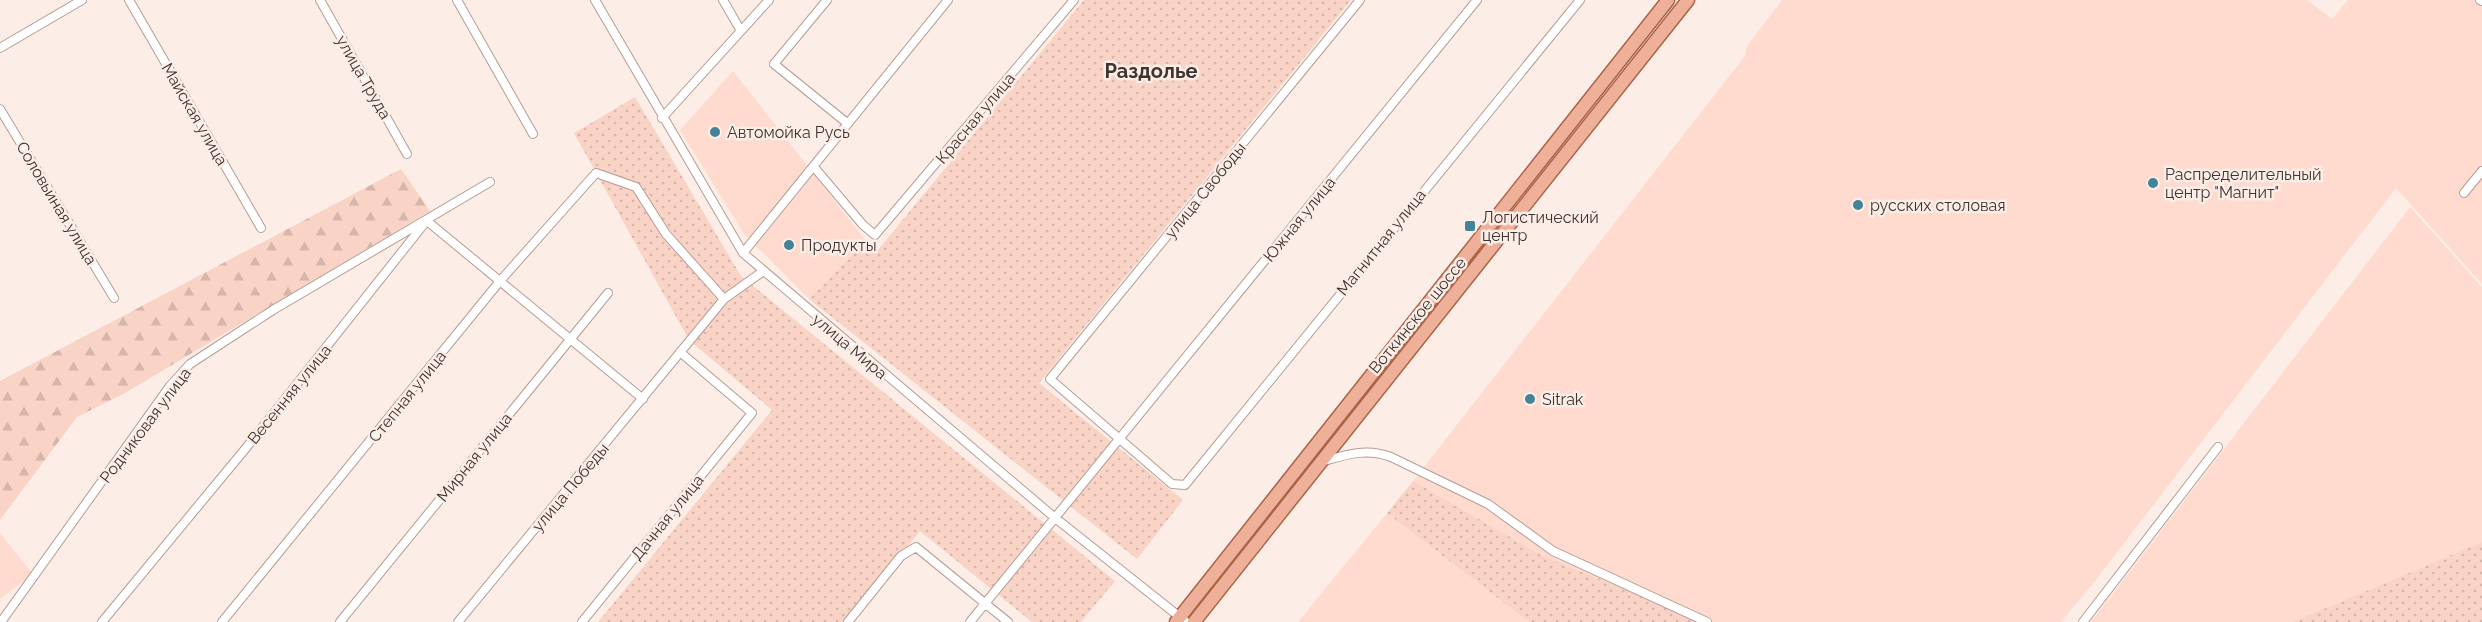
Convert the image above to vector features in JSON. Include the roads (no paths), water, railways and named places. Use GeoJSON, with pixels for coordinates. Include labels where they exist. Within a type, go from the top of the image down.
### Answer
{"type":"FeatureCollection","features":[{"type":"Feature","properties":{"kind":"main road","name":"Воткинское шоссе"},"geometry":{"type":"LineString","coordinates":[[1180,620],[1668,0]]}},
{"type":"Feature","properties":{"kind":"main road","name":"Воткинское шоссе"},"geometry":{"type":"LineString","coordinates":[[1194,622],[1319,462],[1539,191],[1688,0]]}},
{"type":"Feature","properties":{"kind":"street"},"geometry":{"type":"LineString","coordinates":[[0,48],[82,0]]}},
{"type":"Feature","properties":{"kind":"street","name":"Майская улица"},"geometry":{"type":"LineString","coordinates":[[129,0],[261,228]]}},
{"type":"Feature","properties":{"kind":"street","name":"улица Труда"},"geometry":{"type":"LineString","coordinates":[[320,0],[407,154]]}},
{"type":"Feature","properties":{"kind":"street"},"geometry":{"type":"LineString","coordinates":[[457,0],[533,134]]}},
{"type":"Feature","properties":{"kind":"street","name":"улица Мира"},"geometry":{"type":"LineString","coordinates":[[595,0],[743,253],[762,272],[1180,620]]}},
{"type":"Feature","properties":{"kind":"street"},"geometry":{"type":"LineString","coordinates":[[723,0],[741,31]]}},
{"type":"Feature","properties":{"kind":"street"},"geometry":{"type":"LineString","coordinates":[[662,118],[770,0]]}},
{"type":"Feature","properties":{"kind":"street"},"geometry":{"type":"LineString","coordinates":[[827,0],[774,63],[847,123]]}},
{"type":"Feature","properties":{"kind":"street"},"geometry":{"type":"LineString","coordinates":[[743,253],[948,0]]}},
{"type":"Feature","properties":{"kind":"street","name":"Красная улица"},"geometry":{"type":"LineString","coordinates":[[814,167],[863,225],[875,235],[1074,0]]}},
{"type":"Feature","properties":{"kind":"street","name":"улица Свободы"},"geometry":{"type":"LineString","coordinates":[[1120,438],[1050,379],[1360,0]]}},
{"type":"Feature","properties":{"kind":"street","name":"Южная улица"},"geometry":{"type":"LineString","coordinates":[[970,622],[1054,517],[1091,477],[1120,438],[1478,0]]}},
{"type":"Feature","properties":{"kind":"street","name":"Магнитная улица"},"geometry":{"type":"LineString","coordinates":[[1120,438],[1172,484],[1185,485],[1580,0]]}},
{"type":"Feature","properties":{"kind":"street","name":"Соловьиная улица"},"geometry":{"type":"LineString","coordinates":[[0,109],[114,298]]}},
{"type":"Feature","properties":{"kind":"street"},"geometry":{"type":"LineString","coordinates":[[2464,193],[2482,171]]}},
{"type":"Feature","properties":{"kind":"street","name":"Степная улица"},"geometry":{"type":"LineString","coordinates":[[222,622],[500,280],[596,173],[636,187],[666,234],[724,299]]}},
{"type":"Feature","properties":{"kind":"street","name":"Весенняя улица"},"geometry":{"type":"LineString","coordinates":[[102,622],[246,448],[427,221],[490,182]]}},
{"type":"Feature","properties":{"kind":"street"},"geometry":{"type":"LineString","coordinates":[[427,221],[572,338],[643,399]]}},
{"type":"Feature","properties":{"kind":"street","name":"Родниковая улица"},"geometry":{"type":"LineString","coordinates":[[1,622],[170,386],[190,364],[273,310],[427,221]]}},
{"type":"Feature","properties":{"kind":"street","name":"улица Победы"},"geometry":{"type":"LineString","coordinates":[[458,622],[724,299],[762,272]]}},
{"type":"Feature","properties":{"kind":"street","name":"Мирная улица"},"geometry":{"type":"LineString","coordinates":[[340,622],[608,293]]}},
{"type":"Feature","properties":{"kind":"street","name":"Дачная улица"},"geometry":{"type":"LineString","coordinates":[[582,622],[752,413],[680,352]]}},
{"type":"Feature","properties":{"kind":"street"},"geometry":{"type":"LineString","coordinates":[[2083,622],[2218,447]]}},
{"type":"Feature","properties":{"kind":"street"},"geometry":{"type":"LineString","coordinates":[[1319,462],[1356,452],[1377,452],[1391,457],[1488,504],[1553,551],[1707,622]]}},
{"type":"Feature","properties":{"kind":"street"},"geometry":{"type":"LineString","coordinates":[[848,622],[901,556],[916,547],[1008,622]]}},
{"type":"Feature","properties":{"kind":"place","name":"Автомойка Русь"},"geometry":{"type":"Point","coordinates":[715,132]}},
{"type":"Feature","properties":{"kind":"place","name":"Распределительный центр \"Магнит\""},"geometry":{"type":"Point","coordinates":[2153,183]}},
{"type":"Feature","properties":{"kind":"place","name":"русских столовая"},"geometry":{"type":"Point","coordinates":[1858,205]}},
{"type":"Feature","properties":{"kind":"place","name":"Логистический центр"},"geometry":{"type":"Point","coordinates":[1470,226]}},
{"type":"Feature","properties":{"kind":"place","name":"Продукты"},"geometry":{"type":"Point","coordinates":[789,245]}},
{"type":"Feature","properties":{"kind":"place","name":"Sitrak"},"geometry":{"type":"Point","coordinates":[1530,399]}},
{"type":"Feature","properties":{"kind":"district","name":"Раздолье"},"geometry":{"type":"Point","coordinates":[1151,71]}}]}
